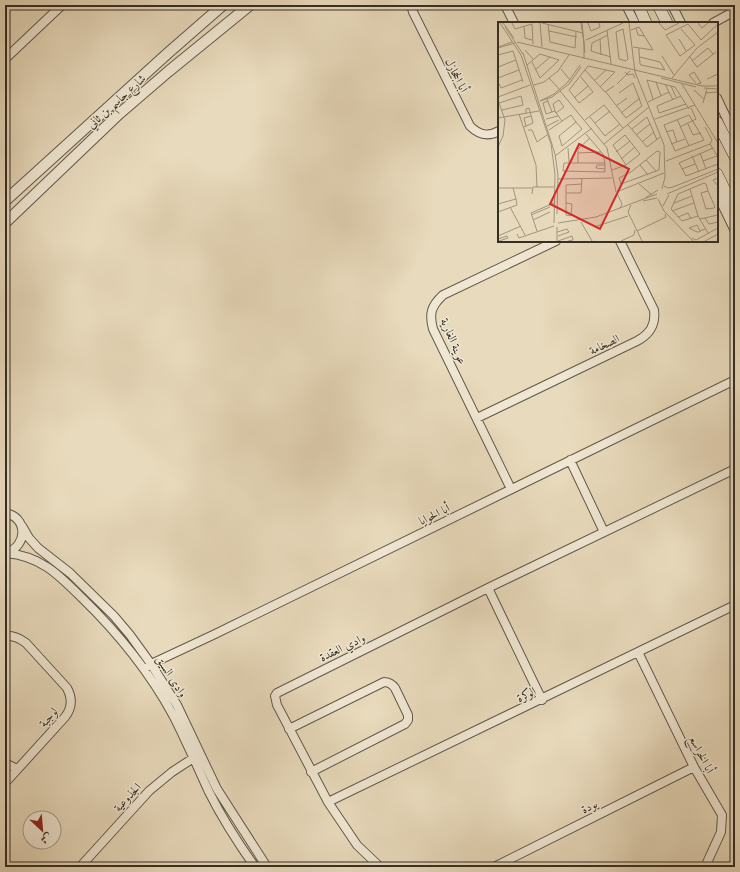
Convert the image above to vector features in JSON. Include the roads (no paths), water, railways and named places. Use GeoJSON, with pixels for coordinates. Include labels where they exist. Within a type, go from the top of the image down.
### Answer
{"type":"FeatureCollection","features":[{"type":"Feature","properties":{"kind":"main road"},"geometry":{"type":"LineString","coordinates":[[638,5],[646,22]]}},
{"type":"Feature","properties":{"kind":"main road"},"geometry":{"type":"LineString","coordinates":[[658,5],[666,22]]}},
{"type":"Feature","properties":{"kind":"main road"},"geometry":{"type":"LineString","coordinates":[[718,124],[735,157]]}},
{"type":"Feature","properties":{"kind":"main road"},"geometry":{"type":"LineString","coordinates":[[718,176],[735,211]]}},
{"type":"Feature","properties":{"kind":"street"},"geometry":{"type":"LineString","coordinates":[[5,59],[62,5]]}},
{"type":"Feature","properties":{"kind":"street","name":"شارع جاسم بن ثاني"},"geometry":{"type":"LineString","coordinates":[[5,201],[168,52],[223,5]]}},
{"type":"Feature","properties":{"kind":"street","name":"شارع جاسم بن ثاني"},"geometry":{"type":"LineString","coordinates":[[5,223],[119,114],[250,5]]}},
{"type":"Feature","properties":{"kind":"street","name":"أبا الجحازل"},"geometry":{"type":"LineString","coordinates":[[412,5],[413,12],[470,126],[481,134],[493,134],[498,132]]}},
{"type":"Feature","properties":{"kind":"street"},"geometry":{"type":"LineString","coordinates":[[505,5],[514,22]]}},
{"type":"Feature","properties":{"kind":"street"},"geometry":{"type":"LineString","coordinates":[[626,5],[634,22]]}},
{"type":"Feature","properties":{"kind":"street"},"geometry":{"type":"LineString","coordinates":[[672,5],[679,20]]}},
{"type":"Feature","properties":{"kind":"street"},"geometry":{"type":"LineString","coordinates":[[715,22],[735,11]]}},
{"type":"Feature","properties":{"kind":"street"},"geometry":{"type":"LineString","coordinates":[[718,100],[735,136]]}},
{"type":"Feature","properties":{"kind":"street"},"geometry":{"type":"LineString","coordinates":[[718,196],[735,232]]}},
{"type":"Feature","properties":{"kind":"street","name":"عوينة الغارية"},"geometry":{"type":"LineString","coordinates":[[512,489],[433,329],[431,318],[433,306],[443,295],[554,242]]}},
{"type":"Feature","properties":{"kind":"street","name":"الصخامة"},"geometry":{"type":"LineString","coordinates":[[477,418],[637,341],[649,333],[654,322],[654,310],[620,242]]}},
{"type":"Feature","properties":{"kind":"street","name":"أبا الحوايا"},"geometry":{"type":"LineString","coordinates":[[147,666],[220,632],[735,380]]}},
{"type":"Feature","properties":{"kind":"street"},"geometry":{"type":"LineString","coordinates":[[570,460],[604,532]]}},
{"type":"Feature","properties":{"kind":"street","name":"وادي العقدة"},"geometry":{"type":"LineString","coordinates":[[380,867],[357,845],[328,802],[311,772],[275,700],[275,696],[280,690],[735,469]]}},
{"type":"Feature","properties":{"kind":"street","name":"وادى السيق"},"geometry":{"type":"LineString","coordinates":[[6,513],[16,518],[29,538],[38,548],[70,574],[114,616],[130,635],[197,756],[267,867]]}},
{"type":"Feature","properties":{"kind":"street"},"geometry":{"type":"LineString","coordinates":[[5,553],[15,549],[21,541],[23,531],[22,526]]}},
{"type":"Feature","properties":{"kind":"street","name":"وادى السيق"},"geometry":{"type":"LineString","coordinates":[[5,553],[31,558],[47,566],[62,578],[108,624],[147,666]]}},
{"type":"Feature","properties":{"kind":"street"},"geometry":{"type":"LineString","coordinates":[[488,588],[542,700]]}},
{"type":"Feature","properties":{"kind":"street","name":"الوكرة"},"geometry":{"type":"LineString","coordinates":[[328,802],[542,700],[735,605]]}},
{"type":"Feature","properties":{"kind":"street","name":"لوجبة"},"geometry":{"type":"LineString","coordinates":[[5,636],[15,636],[26,643],[67,688],[71,698],[68,713],[5,783]]}},
{"type":"Feature","properties":{"kind":"street","name":"أبا الخراسع"},"geometry":{"type":"LineString","coordinates":[[638,652],[694,767],[722,815],[721,832],[705,867]]}},
{"type":"Feature","properties":{"kind":"street"},"geometry":{"type":"LineString","coordinates":[[289,729],[384,682],[392,684],[395,688],[408,715],[408,720],[405,724],[311,772]]}},
{"type":"Feature","properties":{"kind":"street","name":"وادى السيق"},"geometry":{"type":"LineString","coordinates":[[197,756],[210,792],[222,815],[255,867]]}},
{"type":"Feature","properties":{"kind":"street","name":"الجذوعية"},"geometry":{"type":"LineString","coordinates":[[80,867],[149,791],[172,772],[197,756]]}},
{"type":"Feature","properties":{"kind":"street"},"geometry":{"type":"LineString","coordinates":[[5,763],[17,769]]}},
{"type":"Feature","properties":{"kind":"street","name":"يودة"},"geometry":{"type":"LineString","coordinates":[[494,867],[694,767]]}}]}
